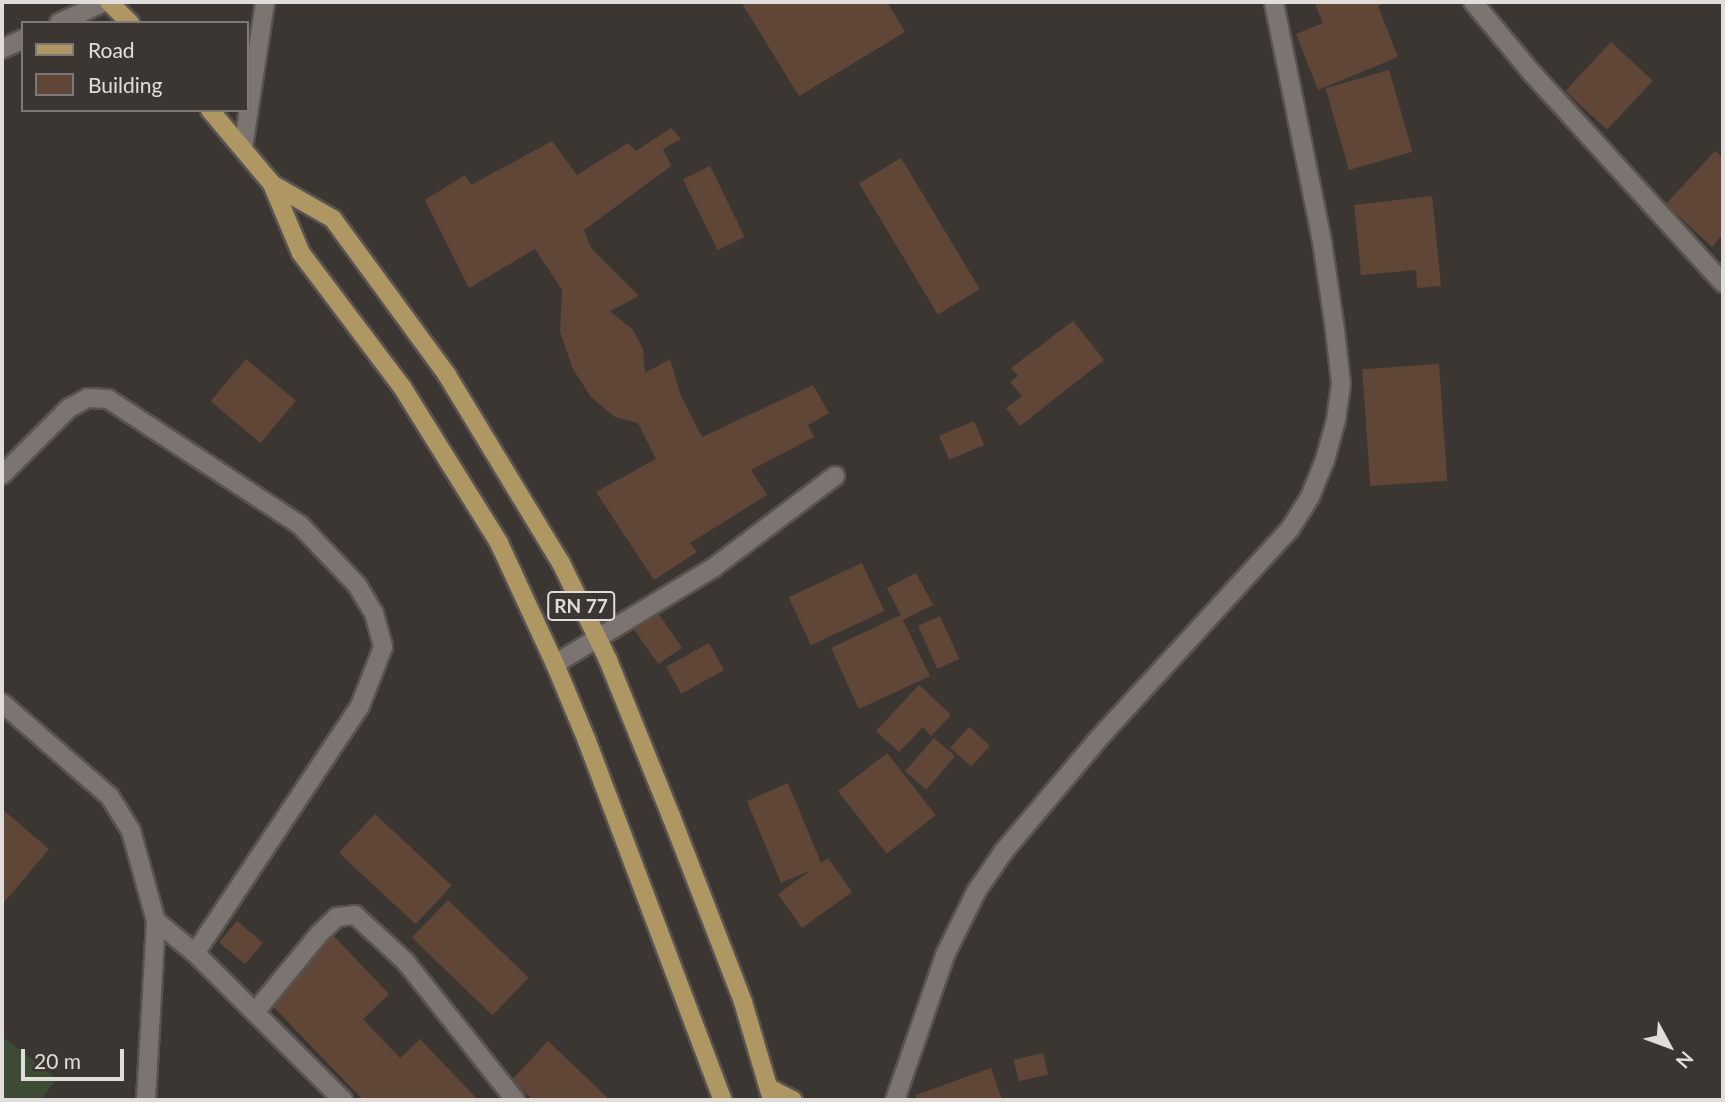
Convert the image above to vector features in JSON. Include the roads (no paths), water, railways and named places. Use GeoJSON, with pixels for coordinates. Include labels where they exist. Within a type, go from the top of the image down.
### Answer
{"type":"FeatureCollection","features":[{"type":"Feature","properties":{"kind":"main road"},"geometry":{"type":"LineString","coordinates":[[107,2],[128,21]]}},
{"type":"Feature","properties":{"kind":"main road","name":"RN 77"},"geometry":{"type":"LineString","coordinates":[[212,112],[272,184],[301,253],[402,387],[499,543],[555,664],[655,915],[723,1100]]}},
{"type":"Feature","properties":{"kind":"main road","name":"RN 77"},"geometry":{"type":"LineString","coordinates":[[272,184],[333,219],[447,375],[561,563],[613,672],[743,1002],[771,1094]]}},
{"type":"Feature","properties":{"kind":"main road"},"geometry":{"type":"LineString","coordinates":[[771,1094],[793,1100]]}},
{"type":"Feature","properties":{"kind":"street"},"geometry":{"type":"LineString","coordinates":[[64,21],[107,2]]}},
{"type":"Feature","properties":{"kind":"street"},"geometry":{"type":"LineString","coordinates":[[243,148],[265,2]]}},
{"type":"Feature","properties":{"kind":"street"},"geometry":{"type":"LineString","coordinates":[[885,1100],[897,1093],[946,953],[976,892],[1004,851],[1092,746],[1290,530],[1310,497],[1325,460],[1336,420],[1340,383],[1335,330],[1322,241],[1274,2]]}},
{"type":"Feature","properties":{"kind":"street"},"geometry":{"type":"LineString","coordinates":[[1473,2],[1541,83],[1723,283]]}},
{"type":"Feature","properties":{"kind":"street"},"geometry":{"type":"LineString","coordinates":[[2,49],[21,40]]}},
{"type":"Feature","properties":{"kind":"street"},"geometry":{"type":"LineString","coordinates":[[2,475],[69,408],[88,398],[108,399],[301,526],[357,585],[374,613],[383,647],[360,706],[195,953]]}},
{"type":"Feature","properties":{"kind":"street"},"geometry":{"type":"LineString","coordinates":[[555,664],[713,568],[835,476]]}},
{"type":"Feature","properties":{"kind":"street"},"geometry":{"type":"LineString","coordinates":[[2,703],[69,759],[121,811],[142,863],[156,921],[146,1100]]}},
{"type":"Feature","properties":{"kind":"street"},"geometry":{"type":"LineString","coordinates":[[255,1012],[320,933],[337,917],[355,915],[405,961],[515,1100]]}},
{"type":"Feature","properties":{"kind":"street"},"geometry":{"type":"LineString","coordinates":[[156,921],[195,953],[343,1100]]}}]}
